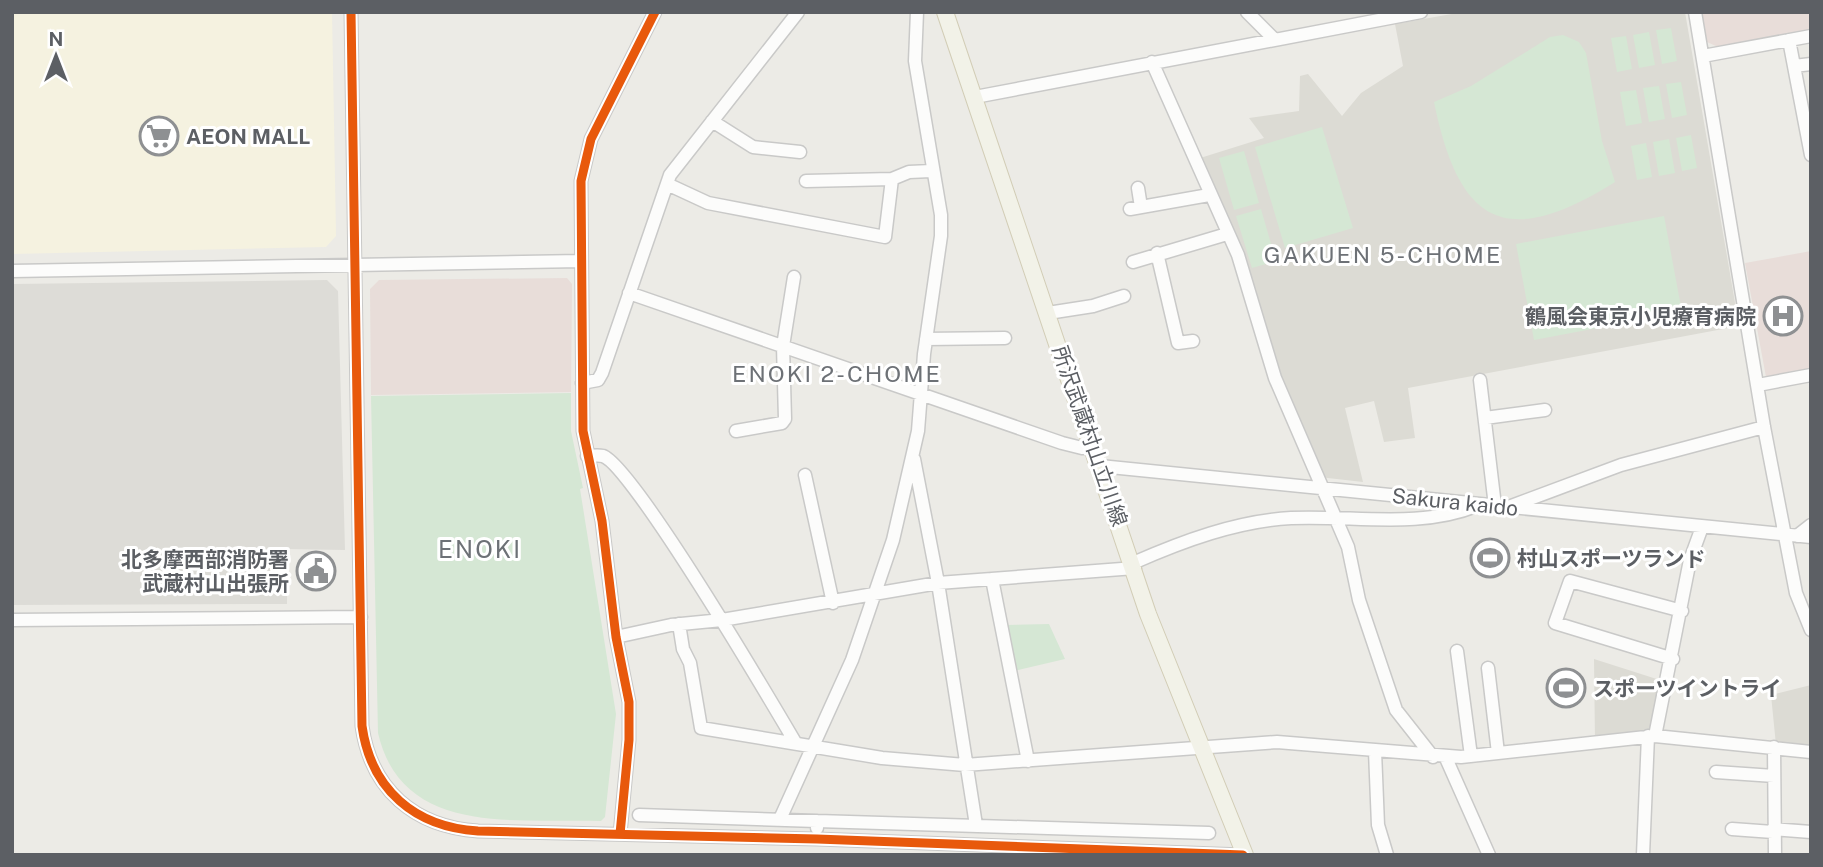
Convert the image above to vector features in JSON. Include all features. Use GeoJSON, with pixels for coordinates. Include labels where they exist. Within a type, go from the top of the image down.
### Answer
{"type":"FeatureCollection","features":[{"type":"Feature","properties":{"kind":"main road","name":"所沢武蔵村山立川線"},"geometry":{"type":"LineString","coordinates":[[945,12],[1148,614],[1244,855]]}},
{"type":"Feature","properties":{"kind":"street"},"geometry":{"type":"LineString","coordinates":[[351,12],[364,738],[380,779],[404,806],[420,818],[454,830],[817,839],[1244,855]]}},
{"type":"Feature","properties":{"kind":"street"},"geometry":{"type":"LineString","coordinates":[[620,834],[629,702],[616,637],[602,521],[587,456],[582,383],[581,181],[591,139],[655,12]]}},
{"type":"Feature","properties":{"kind":"street"},"geometry":{"type":"LineString","coordinates":[[582,383],[598,380],[602,373],[670,175],[799,12]]}},
{"type":"Feature","properties":{"kind":"street"},"geometry":{"type":"LineString","coordinates":[[780,819],[852,660],[876,594],[914,459],[926,339],[941,236],[941,215],[931,171],[913,48],[918,12]]}},
{"type":"Feature","properties":{"kind":"street"},"geometry":{"type":"LineString","coordinates":[[1247,12],[1274,39]]}},
{"type":"Feature","properties":{"kind":"street"},"geometry":{"type":"LineString","coordinates":[[975,97],[1421,12]]}},
{"type":"Feature","properties":{"kind":"street"},"geometry":{"type":"LineString","coordinates":[[1695,12],[1764,427],[1791,535],[1796,593],[1811,630]]}},
{"type":"Feature","properties":{"kind":"street"},"geometry":{"type":"LineString","coordinates":[[1703,57],[1811,36]]}},
{"type":"Feature","properties":{"kind":"street"},"geometry":{"type":"LineString","coordinates":[[1789,40],[1806,110],[1811,155]]}},
{"type":"Feature","properties":{"kind":"street"},"geometry":{"type":"LineString","coordinates":[[1152,62],[1238,255],[1275,378],[1333,518],[1348,547],[1359,600],[1396,710],[1439,756],[1489,855]]}},
{"type":"Feature","properties":{"kind":"street"},"geometry":{"type":"LineString","coordinates":[[1794,66],[1811,64]]}},
{"type":"Feature","properties":{"kind":"street"},"geometry":{"type":"LineString","coordinates":[[712,121],[753,146],[800,152]]}},
{"type":"Feature","properties":{"kind":"street"},"geometry":{"type":"LineString","coordinates":[[806,181],[892,179],[909,172],[931,171]]}},
{"type":"Feature","properties":{"kind":"street"},"geometry":{"type":"LineString","coordinates":[[667,184],[708,203],[885,237],[892,179]]}},
{"type":"Feature","properties":{"kind":"street"},"geometry":{"type":"LineString","coordinates":[[1138,188],[1135,208],[1209,195]]}},
{"type":"Feature","properties":{"kind":"street"},"geometry":{"type":"LineString","coordinates":[[1133,262],[1227,234]]}},
{"type":"Feature","properties":{"kind":"street"},"geometry":{"type":"LineString","coordinates":[[1157,253],[1178,344],[1193,341]]}},
{"type":"Feature","properties":{"kind":"street"},"geometry":{"type":"LineString","coordinates":[[12,271],[580,261]]}},
{"type":"Feature","properties":{"kind":"street"},"geometry":{"type":"LineString","coordinates":[[736,431],[782,423],[783,346],[794,277]]}},
{"type":"Feature","properties":{"kind":"street"},"geometry":{"type":"LineString","coordinates":[[629,293],[1062,443],[1082,448],[1093,446]]}},
{"type":"Feature","properties":{"kind":"street"},"geometry":{"type":"LineString","coordinates":[[1048,313],[1093,306],[1124,296]]}},
{"type":"Feature","properties":{"kind":"street"},"geometry":{"type":"LineString","coordinates":[[926,339],[1005,338]]}},
{"type":"Feature","properties":{"kind":"street"},"geometry":{"type":"LineString","coordinates":[[1758,385],[1811,375]]}},
{"type":"Feature","properties":{"kind":"street"},"geometry":{"type":"LineString","coordinates":[[1480,380],[1501,506],[1621,465],[1764,427]]}},
{"type":"Feature","properties":{"kind":"street"},"geometry":{"type":"LineString","coordinates":[[1485,418],[1545,410]]}},
{"type":"Feature","properties":{"kind":"street"},"geometry":{"type":"LineString","coordinates":[[587,456],[603,456],[610,461],[642,501],[722,620],[796,743]]}},
{"type":"Feature","properties":{"kind":"street"},"geometry":{"type":"LineString","coordinates":[[914,459],[938,583],[976,825]]}},
{"type":"Feature","properties":{"kind":"street","name":"Sakura kaido"},"geometry":{"type":"LineString","coordinates":[[1100,466],[1811,537]]}},
{"type":"Feature","properties":{"kind":"street"},"geometry":{"type":"LineString","coordinates":[[805,475],[833,603]]}},
{"type":"Feature","properties":{"kind":"street"},"geometry":{"type":"LineString","coordinates":[[616,637],[679,624],[833,603],[938,583],[1134,566],[1214,531],[1289,518],[1450,516],[1480,504]]}},
{"type":"Feature","properties":{"kind":"street"},"geometry":{"type":"LineString","coordinates":[[1791,535],[1811,525]]}},
{"type":"Feature","properties":{"kind":"street"},"geometry":{"type":"LineString","coordinates":[[1643,855],[1652,736],[1673,659],[1690,560],[1702,527]]}},
{"type":"Feature","properties":{"kind":"street"},"geometry":{"type":"LineString","coordinates":[[992,579],[1028,761]]}},
{"type":"Feature","properties":{"kind":"street"},"geometry":{"type":"LineString","coordinates":[[1673,659],[1555,623],[1570,581],[1682,611]]}},
{"type":"Feature","properties":{"kind":"street"},"geometry":{"type":"LineString","coordinates":[[12,620],[361,617]]}},
{"type":"Feature","properties":{"kind":"street"},"geometry":{"type":"LineString","coordinates":[[679,624],[683,649],[690,663],[701,728],[882,758],[965,765],[1277,741],[1439,756],[1471,756],[1652,736],[1811,751]]}},
{"type":"Feature","properties":{"kind":"street"},"geometry":{"type":"LineString","coordinates":[[1457,651],[1471,756]]}},
{"type":"Feature","properties":{"kind":"street"},"geometry":{"type":"LineString","coordinates":[[1488,668],[1498,754]]}},
{"type":"Feature","properties":{"kind":"street"},"geometry":{"type":"LineString","coordinates":[[1774,747],[1774,855]]}},
{"type":"Feature","properties":{"kind":"street"},"geometry":{"type":"LineString","coordinates":[[1375,751],[1378,825],[1387,855]]}},
{"type":"Feature","properties":{"kind":"street"},"geometry":{"type":"LineString","coordinates":[[1716,772],[1774,776]]}},
{"type":"Feature","properties":{"kind":"street"},"geometry":{"type":"LineString","coordinates":[[639,815],[1209,834]]}},
{"type":"Feature","properties":{"kind":"street"},"geometry":{"type":"LineString","coordinates":[[817,821],[817,839]]}},
{"type":"Feature","properties":{"kind":"street"},"geometry":{"type":"LineString","coordinates":[[1732,829],[1811,832]]}},
{"type":"Feature","properties":{"kind":"street"},"geometry":{"type":"LineString","coordinates":[[1094,830],[1094,849]]}},
{"type":"Feature","properties":{"kind":"shaded area"},"geometry":{"type":"Polygon","coordinates":[[[12,12],[332,12],[336,236],[326,247],[12,254],[12,12]]]}},
{"type":"Feature","properties":{"kind":"shaded area"},"geometry":{"type":"Polygon","coordinates":[[[1463,12],[1685,12],[1739,326],[1408,388],[1415,438],[1384,442],[1374,401],[1345,408],[1363,482],[1319,477],[1197,159],[1264,138],[1249,118],[1299,111],[1300,76],[1308,74],[1342,116],[1361,93],[1403,66],[1395,24],[1463,12]]]}},
{"type":"Feature","properties":{"kind":"shaded area"},"geometry":{"type":"Polygon","coordinates":[[[1699,12],[1811,12],[1811,30],[1718,47],[1705,41],[1699,12]]]}},
{"type":"Feature","properties":{"kind":"shaded area","name":"鶴風会東京小児療育病院"},"geometry":{"type":"Polygon","coordinates":[[[1811,251],[1811,369],[1766,377],[1745,263],[1811,251]]]}},
{"type":"Feature","properties":{"kind":"shaded area"},"geometry":{"type":"Polygon","coordinates":[[[567,278],[572,284],[571,392],[371,395],[370,289],[379,280],[567,278]]]}},
{"type":"Feature","properties":{"kind":"shaded area"},"geometry":{"type":"Polygon","coordinates":[[[327,280],[338,291],[345,550],[287,549],[287,604],[12,605],[12,284],[327,280]]]}},
{"type":"Feature","properties":{"kind":"shaded area"},"geometry":{"type":"Polygon","coordinates":[[[1594,659],[1666,682],[1652,732],[1595,741],[1594,659]]]}},
{"type":"Feature","properties":{"kind":"shaded area"},"geometry":{"type":"Polygon","coordinates":[[[1811,685],[1811,749],[1776,745],[1771,695],[1811,685]]]}},
{"type":"Feature","properties":{"kind":"green space"},"geometry":{"type":"Polygon","coordinates":[[[1671,28],[1677,61],[1662,64],[1656,30],[1671,28]]]}},
{"type":"Feature","properties":{"kind":"green space"},"geometry":{"type":"Polygon","coordinates":[[[1649,32],[1655,65],[1639,68],[1633,35],[1649,32]]]}},
{"type":"Feature","properties":{"kind":"green space"},"geometry":{"type":"Polygon","coordinates":[[[1563,35],[1579,42],[1586,53],[1602,141],[1615,182],[1577,203],[1544,216],[1516,219],[1493,214],[1473,199],[1457,176],[1444,143],[1434,102],[1471,86],[1550,37],[1563,35]]]}},
{"type":"Feature","properties":{"kind":"green space"},"geometry":{"type":"Polygon","coordinates":[[[1626,36],[1632,69],[1617,72],[1611,38],[1626,36]]]}},
{"type":"Feature","properties":{"kind":"green space"},"geometry":{"type":"Polygon","coordinates":[[[1681,82],[1687,115],[1672,118],[1666,84],[1681,82]]]}},
{"type":"Feature","properties":{"kind":"green space"},"geometry":{"type":"Polygon","coordinates":[[[1659,86],[1665,119],[1649,122],[1643,88],[1659,86]]]}},
{"type":"Feature","properties":{"kind":"green space"},"geometry":{"type":"Polygon","coordinates":[[[1636,90],[1642,123],[1626,126],[1620,92],[1636,90]]]}},
{"type":"Feature","properties":{"kind":"green space"},"geometry":{"type":"Polygon","coordinates":[[[1322,127],[1353,228],[1285,248],[1255,147],[1322,127]]]}},
{"type":"Feature","properties":{"kind":"green space"},"geometry":{"type":"Polygon","coordinates":[[[1691,135],[1697,168],[1682,171],[1676,138],[1691,135]]]}},
{"type":"Feature","properties":{"kind":"green space"},"geometry":{"type":"Polygon","coordinates":[[[1669,139],[1675,173],[1659,176],[1653,142],[1669,139]]]}},
{"type":"Feature","properties":{"kind":"green space"},"geometry":{"type":"Polygon","coordinates":[[[1646,143],[1652,177],[1637,180],[1631,146],[1646,143]]]}},
{"type":"Feature","properties":{"kind":"green space"},"geometry":{"type":"Polygon","coordinates":[[[1244,151],[1259,203],[1234,210],[1219,158],[1244,151]]]}},
{"type":"Feature","properties":{"kind":"green space"},"geometry":{"type":"Polygon","coordinates":[[[1261,209],[1276,261],[1252,268],[1236,216],[1261,209]]]}},
{"type":"Feature","properties":{"kind":"green space"},"geometry":{"type":"Polygon","coordinates":[[[1664,216],[1682,312],[1534,340],[1516,244],[1664,216]]]}},
{"type":"Feature","properties":{"kind":"green space"},"geometry":{"type":"Polygon","coordinates":[[[571,393],[571,431],[583,488],[580,489],[616,714],[605,817],[601,821],[535,821],[467,815],[437,806],[411,791],[391,767],[378,733],[371,396],[571,393]]]}},
{"type":"Feature","properties":{"kind":"green space"},"geometry":{"type":"Polygon","coordinates":[[[1049,624],[1065,659],[1014,671],[1004,625],[1049,624]]]}},
{"type":"Feature","properties":{"kind":"cycle path"},"geometry":{"type":"LineString","coordinates":[[351,12],[362,726],[375,769],[400,801],[435,822],[478,831],[817,839],[1243,855]]}},
{"type":"Feature","properties":{"kind":"cycle path"},"geometry":{"type":"LineString","coordinates":[[620,834],[629,740],[629,702],[616,637],[602,521],[583,431],[581,181],[591,139],[655,12]]}},
{"type":"Feature","properties":{"kind":"place","name":"AEON MALL"},"geometry":{"type":"Point","coordinates":[159,136]}},
{"type":"Feature","properties":{"kind":"place","name":"鶴風会東京小児療育病院"},"geometry":{"type":"Point","coordinates":[1783,316]}},
{"type":"Feature","properties":{"kind":"place","name":"村山スポーツランド"},"geometry":{"type":"Point","coordinates":[1490,558]}},
{"type":"Feature","properties":{"kind":"place","name":"北多摩西部消防署 武蔵村山出張所"},"geometry":{"type":"Point","coordinates":[316,571]}},
{"type":"Feature","properties":{"kind":"place","name":"スポーツイントライ"},"geometry":{"type":"Point","coordinates":[1566,688]}},
{"type":"Feature","properties":{"kind":"district","name":"GAKUEN 5-CHOME"},"geometry":{"type":"Point","coordinates":[1383,254]}},
{"type":"Feature","properties":{"kind":"district","name":"ENOKI 2-CHOME"},"geometry":{"type":"Point","coordinates":[837,373]}},
{"type":"Feature","properties":{"kind":"district","name":"ENOKI"},"geometry":{"type":"Point","coordinates":[480,549]}}]}
